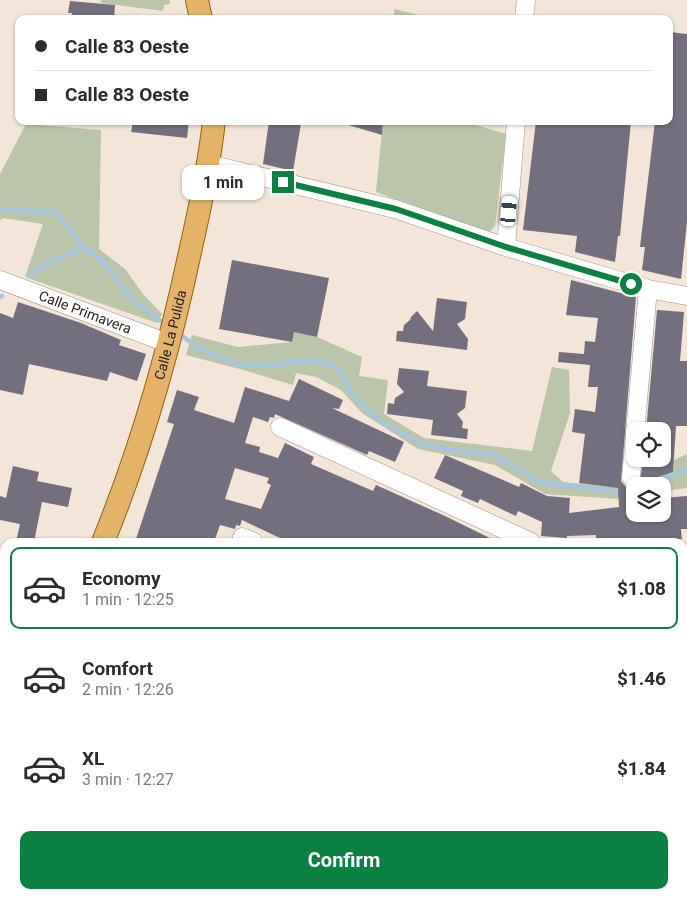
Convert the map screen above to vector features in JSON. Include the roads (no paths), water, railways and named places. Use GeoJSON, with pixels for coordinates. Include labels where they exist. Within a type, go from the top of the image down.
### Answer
{"type":"FeatureCollection","features":[{"type":"Feature","properties":{"kind":"main road"},"geometry":{"type":"LineString","coordinates":[[197,0],[201,15]]}},
{"type":"Feature","properties":{"kind":"main road","name":"Calle La Pulida"},"geometry":{"type":"LineString","coordinates":[[104,538],[130,469],[170,344],[209,164],[214,125]]}},
{"type":"Feature","properties":{"kind":"street"},"geometry":{"type":"LineString","coordinates":[[524,15],[526,0]]}},
{"type":"Feature","properties":{"kind":"street"},"geometry":{"type":"LineString","coordinates":[[506,247],[516,125]]}},
{"type":"Feature","properties":{"kind":"street"},"geometry":{"type":"LineString","coordinates":[[209,164],[396,209],[506,247],[648,289],[687,296]]}},
{"type":"Feature","properties":{"kind":"street","name":"Calle Primavera"},"geometry":{"type":"LineString","coordinates":[[0,280],[170,344]]}},
{"type":"Feature","properties":{"kind":"street"},"geometry":{"type":"LineString","coordinates":[[631,477],[648,289]]}},
{"type":"Feature","properties":{"kind":"street"},"geometry":{"type":"LineString","coordinates":[[280,427],[521,538]]}},
{"type":"Feature","properties":{"kind":"waterway"},"geometry":{"type":"LineString","coordinates":[[0,209],[56,212],[83,248],[101,259],[121,287],[138,304],[166,325]]}},
{"type":"Feature","properties":{"kind":"waterway"},"geometry":{"type":"LineString","coordinates":[[30,275],[52,261],[83,248]]}},
{"type":"Feature","properties":{"kind":"waterway"},"geometry":{"type":"LineString","coordinates":[[179,334],[202,350],[241,366],[275,365],[307,360],[328,363],[341,371],[350,392],[370,412],[386,425],[424,445],[470,453],[491,454],[518,468],[536,481],[617,492],[626,490]]}},
{"type":"Feature","properties":{"kind":"waterway"},"geometry":{"type":"LineString","coordinates":[[668,477],[687,470]]}}]}
